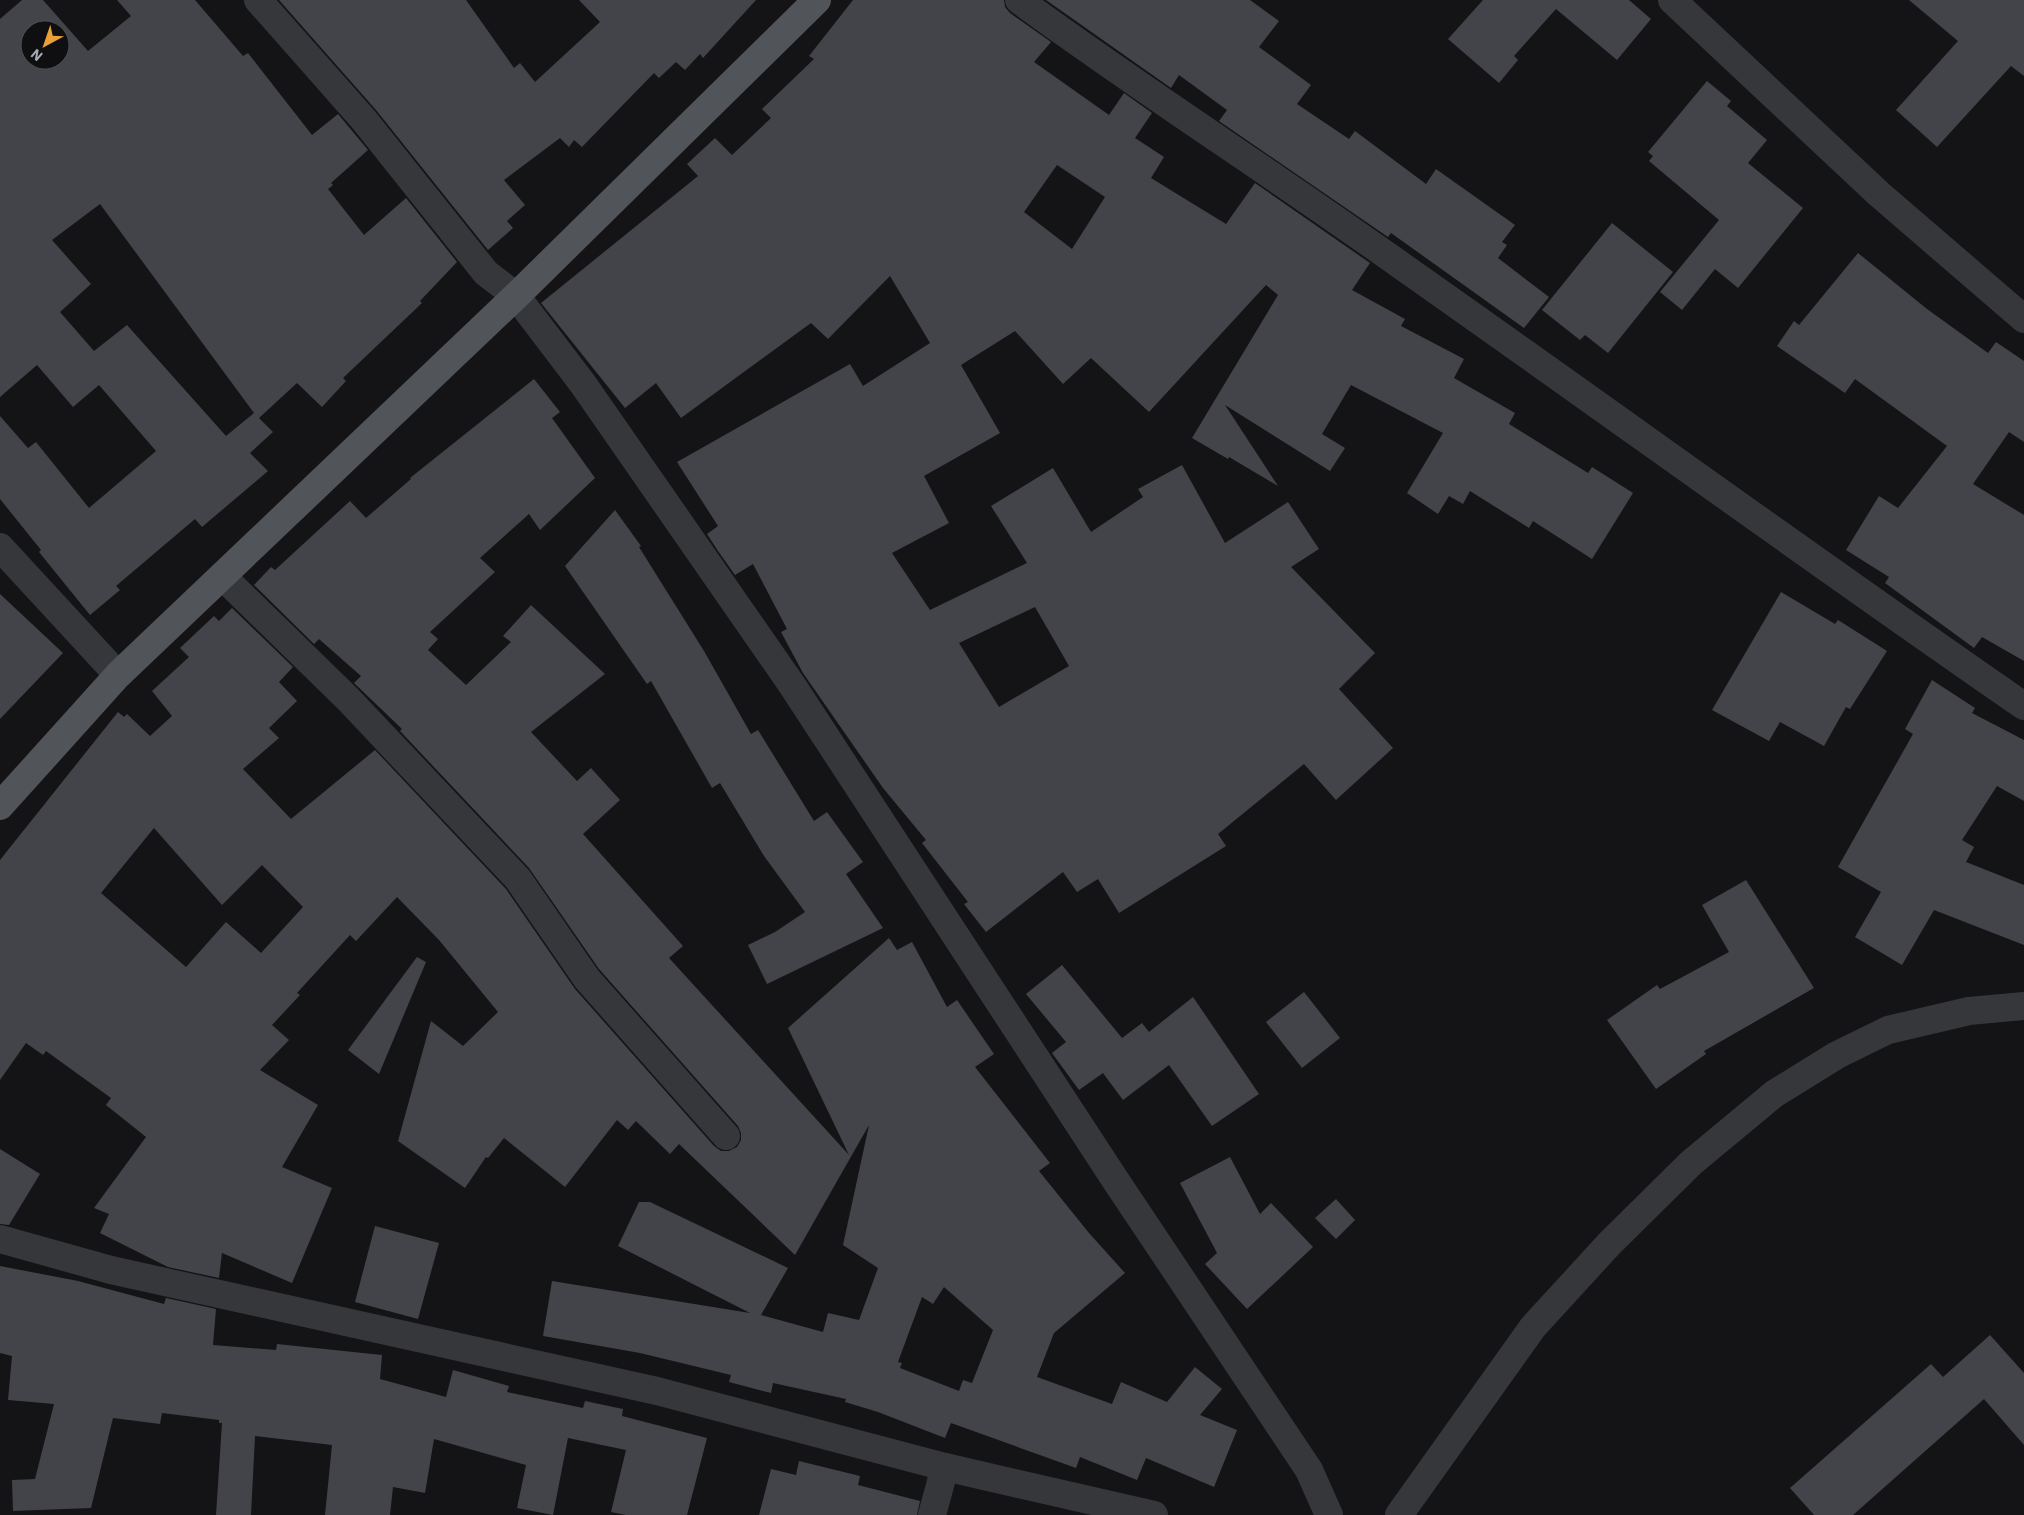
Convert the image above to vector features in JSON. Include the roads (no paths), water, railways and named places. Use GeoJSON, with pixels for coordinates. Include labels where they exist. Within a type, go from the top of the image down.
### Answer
{"type":"FeatureCollection","features":[{"type":"Feature","properties":{"kind":"main road"},"geometry":{"type":"LineString","coordinates":[[0,806],[118,675],[516,296],[817,0]]}},
{"type":"Feature","properties":{"kind":"street"},"geometry":{"type":"LineString","coordinates":[[258,0],[364,120],[486,273],[516,296],[583,384],[792,686],[1114,1178],[1309,1470],[1329,1515]]}},
{"type":"Feature","properties":{"kind":"street"},"geometry":{"type":"LineString","coordinates":[[1019,0],[1090,52],[1389,256],[1816,562],[2024,706]]}},
{"type":"Feature","properties":{"kind":"street"},"geometry":{"type":"LineString","coordinates":[[1672,0],[1879,194],[2024,319]]}},
{"type":"Feature","properties":{"kind":"street"},"geometry":{"type":"LineString","coordinates":[[0,547],[118,675]]}},
{"type":"Feature","properties":{"kind":"street"},"geometry":{"type":"LineString","coordinates":[[222,576],[348,699],[518,878],[586,979],[726,1136]]}},
{"type":"Feature","properties":{"kind":"street"},"geometry":{"type":"LineString","coordinates":[[1399,1515],[1533,1327],[1609,1244],[1691,1164],[1774,1094],[1836,1055],[1888,1030],[1969,1011],[2024,1006]]}},
{"type":"Feature","properties":{"kind":"street"},"geometry":{"type":"LineString","coordinates":[[1930,1012],[2024,1010]]}},
{"type":"Feature","properties":{"kind":"street"},"geometry":{"type":"LineString","coordinates":[[0,1239],[111,1270],[656,1391],[945,1467],[1154,1515]]}},
{"type":"Feature","properties":{"kind":"street"},"geometry":{"type":"LineString","coordinates":[[932,1515],[945,1467]]}}]}
